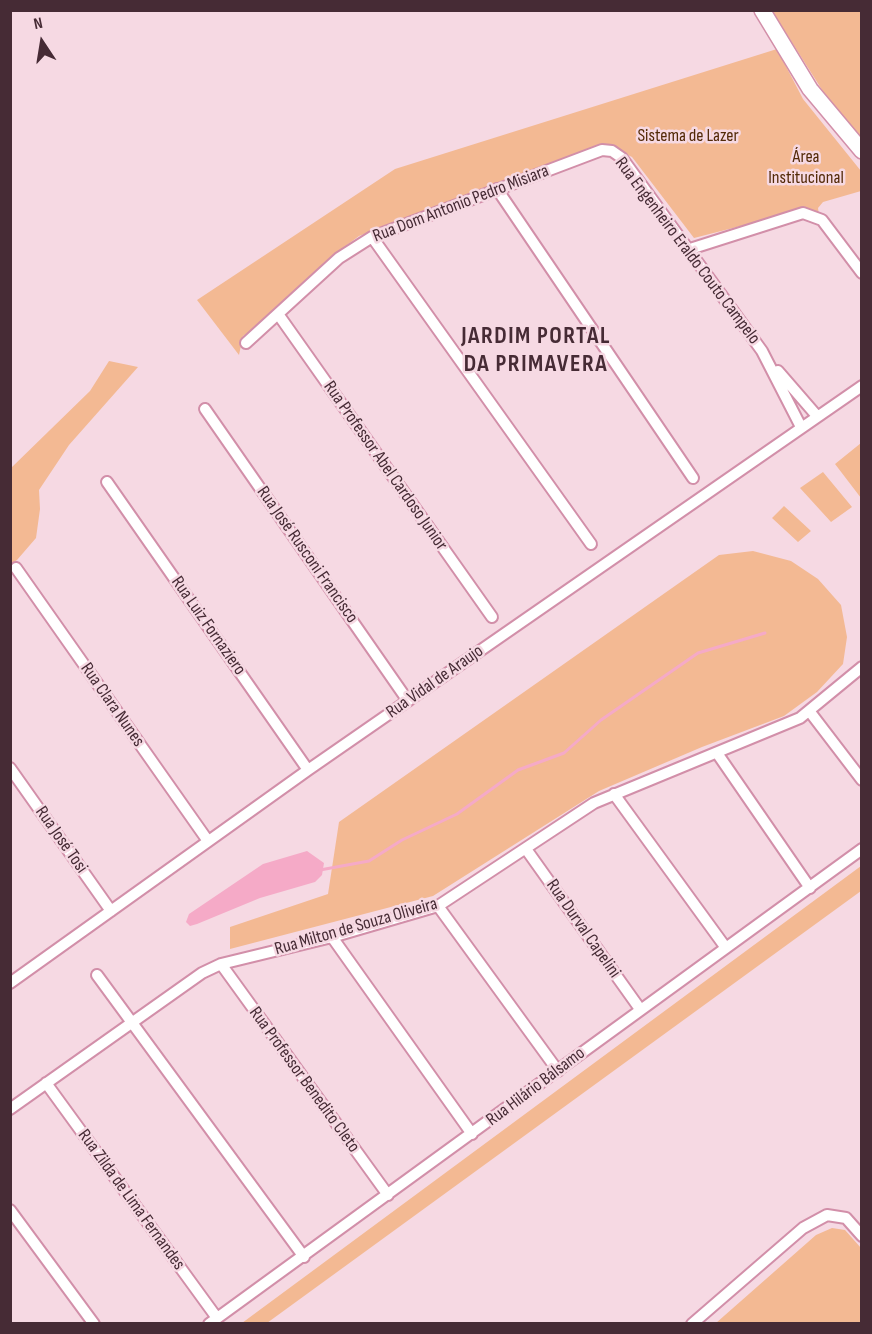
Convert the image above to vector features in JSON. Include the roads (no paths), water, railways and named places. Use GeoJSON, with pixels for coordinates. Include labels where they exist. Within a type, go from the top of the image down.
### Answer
{"type":"FeatureCollection","features":[{"type":"Feature","properties":{"kind":"main road"},"geometry":{"type":"LineString","coordinates":[[762,10],[810,89],[861,151]]}},
{"type":"Feature","properties":{"kind":"street","name":"Rua Dom Antonio Pedro Misiara"},"geometry":{"type":"LineString","coordinates":[[246,343],[339,258],[372,237],[602,150]]}},
{"type":"Feature","properties":{"kind":"street","name":"Rua Engenheiro Eraldo Couto Campelo"},"geometry":{"type":"LineString","coordinates":[[602,150],[612,151],[622,158],[690,249],[767,360],[818,416]]}},
{"type":"Feature","properties":{"kind":"street"},"geometry":{"type":"LineString","coordinates":[[496,189],[693,478]]}},
{"type":"Feature","properties":{"kind":"street"},"geometry":{"type":"LineString","coordinates":[[690,249],[803,213],[822,220],[861,273]]}},
{"type":"Feature","properties":{"kind":"street"},"geometry":{"type":"LineString","coordinates":[[372,237],[591,544]]}},
{"type":"Feature","properties":{"kind":"street","name":"Rua Professor Abel Cardoso Junior"},"geometry":{"type":"LineString","coordinates":[[278,314],[492,617]]}},
{"type":"Feature","properties":{"kind":"street","name":"Rua Engenheiro Eraldo Couto Campelo"},"geometry":{"type":"LineString","coordinates":[[767,360],[801,427]]}},
{"type":"Feature","properties":{"kind":"street","name":"Rua Vidal de Araujo"},"geometry":{"type":"LineString","coordinates":[[10,983],[308,770],[861,386]]}},
{"type":"Feature","properties":{"kind":"street","name":"Rua José Rusconi Francisco"},"geometry":{"type":"LineString","coordinates":[[205,409],[408,701]]}},
{"type":"Feature","properties":{"kind":"street","name":"Rua Luiz Fornaziero"},"geometry":{"type":"LineString","coordinates":[[107,482],[308,770]]}},
{"type":"Feature","properties":{"kind":"street","name":"Rua Clara Nunes"},"geometry":{"type":"LineString","coordinates":[[16,568],[208,842]]}},
{"type":"Feature","properties":{"kind":"street","name":"Rua Milton de Souza Oliveira"},"geometry":{"type":"LineString","coordinates":[[10,1109],[202,973],[221,964],[332,937],[438,906],[594,803],[800,718],[810,712],[861,667]]}},
{"type":"Feature","properties":{"kind":"street"},"geometry":{"type":"LineString","coordinates":[[810,712],[861,780]]}},
{"type":"Feature","properties":{"kind":"street"},"geometry":{"type":"LineString","coordinates":[[717,753],[810,888]]}},
{"type":"Feature","properties":{"kind":"street","name":"Rua José Tosi"},"geometry":{"type":"LineString","coordinates":[[10,768],[111,911]]}},
{"type":"Feature","properties":{"kind":"street"},"geometry":{"type":"LineString","coordinates":[[614,794],[726,948]]}},
{"type":"Feature","properties":{"kind":"street","name":"Rua Durval Capelini"},"geometry":{"type":"LineString","coordinates":[[526,849],[640,1010]]}},
{"type":"Feature","properties":{"kind":"street","name":"Rua Hilário Bálsamo"},"geometry":{"type":"LineString","coordinates":[[213,1321],[304,1257],[861,849]]}},
{"type":"Feature","properties":{"kind":"street"},"geometry":{"type":"LineString","coordinates":[[438,906],[558,1071]]}},
{"type":"Feature","properties":{"kind":"street"},"geometry":{"type":"LineString","coordinates":[[332,937],[472,1134]]}},
{"type":"Feature","properties":{"kind":"street","name":"Rua Professor Benedito Cleto"},"geometry":{"type":"LineString","coordinates":[[221,964],[388,1195]]}},
{"type":"Feature","properties":{"kind":"street"},"geometry":{"type":"LineString","coordinates":[[97,975],[304,1257]]}},
{"type":"Feature","properties":{"kind":"street","name":"Rua Zilda de Lima Fernandes"},"geometry":{"type":"LineString","coordinates":[[46,1083],[213,1321]]}},
{"type":"Feature","properties":{"kind":"street"},"geometry":{"type":"LineString","coordinates":[[10,1210],[94,1323]]}},
{"type":"Feature","properties":{"kind":"street"},"geometry":{"type":"LineString","coordinates":[[692,1323],[811,1223],[827,1215],[846,1218],[861,1236]]}},
{"type":"Feature","properties":{"kind":"waterway"},"geometry":{"type":"LineString","coordinates":[[320,870],[369,861],[402,840],[457,814],[518,770],[564,753],[601,720],[698,653],[765,633]]}},
{"type":"Feature","properties":{"kind":"district","name":"JARDIM PORTAL DA PRIMAVERA"},"geometry":{"type":"Point","coordinates":[536,351]}},
{"type":"Feature","properties":{"kind":"park label","name":"Sistema de Lazer"},"geometry":{"type":"Point","coordinates":[688,136]}},
{"type":"Feature","properties":{"kind":"park label","name":"Área Institucional"},"geometry":{"type":"Point","coordinates":[806,167]}}]}
